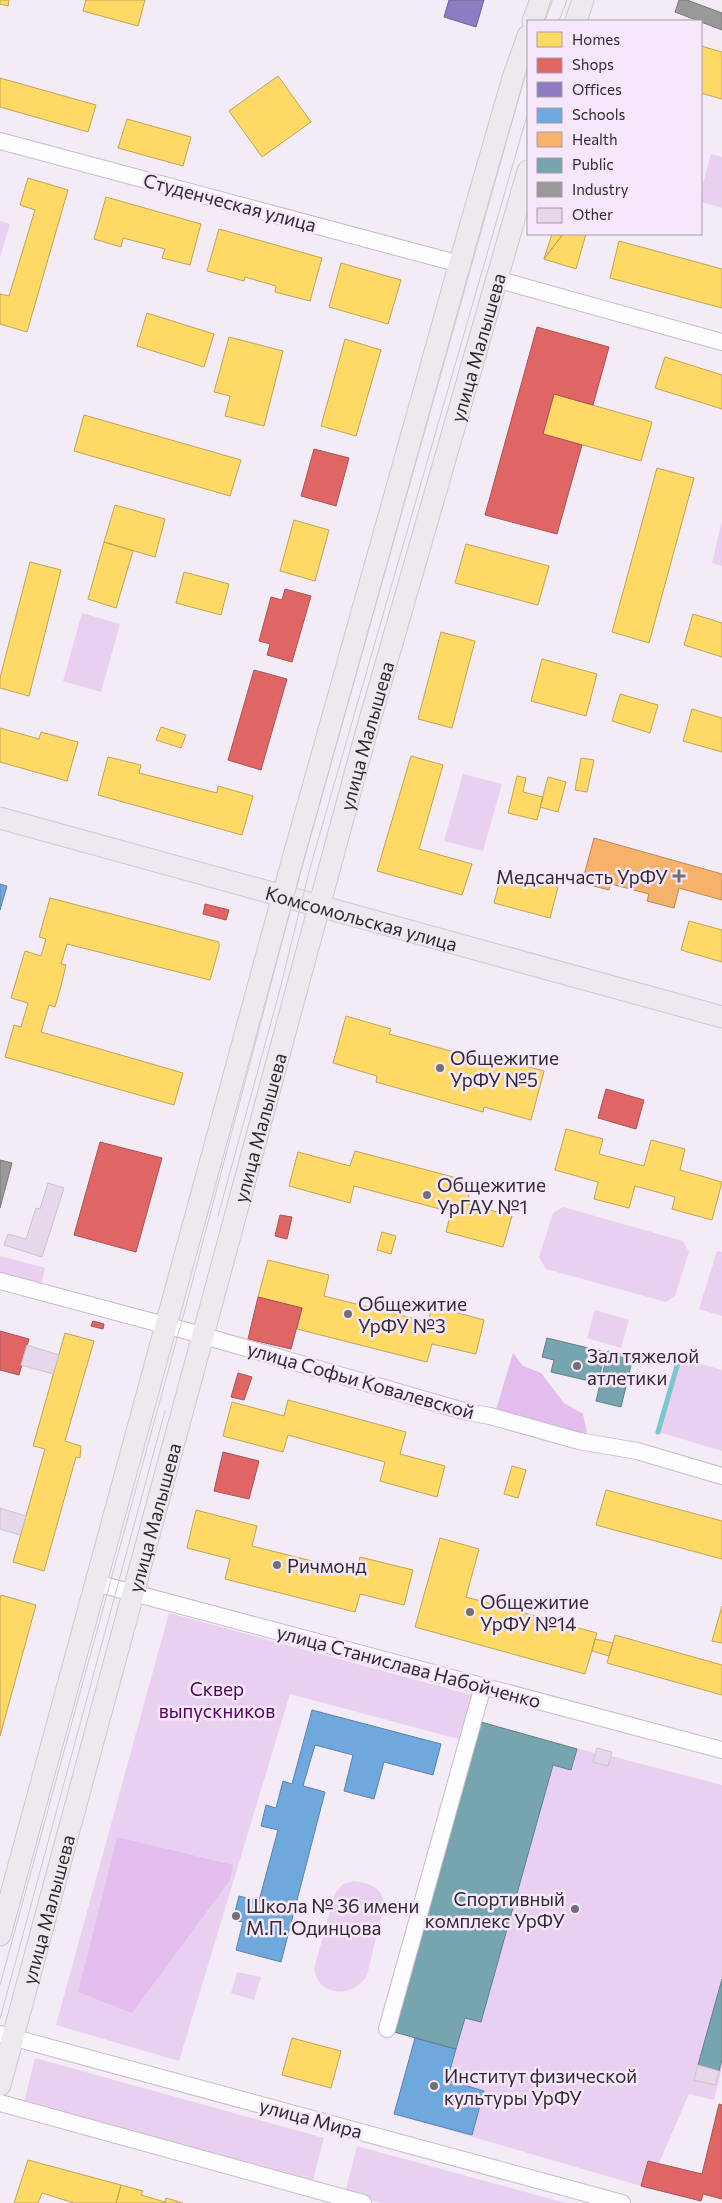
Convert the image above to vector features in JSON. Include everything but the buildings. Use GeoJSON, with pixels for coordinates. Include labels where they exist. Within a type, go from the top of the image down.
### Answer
{"type":"FeatureCollection","features":[{"type":"Feature","properties":{"kind":"main road"},"geometry":{"type":"LineString","coordinates":[[533,20],[541,0]]}},
{"type":"Feature","properties":{"kind":"main road"},"geometry":{"type":"LineString","coordinates":[[576,20],[583,0]]}},
{"type":"Feature","properties":{"kind":"main road","name":"улица Малышева"},"geometry":{"type":"LineString","coordinates":[[0,1935],[283,896],[460,264],[513,78],[527,39]]}},
{"type":"Feature","properties":{"kind":"main road","name":"улица Малышева"},"geometry":{"type":"LineString","coordinates":[[0,2085],[6,2035],[133,1593],[365,737],[527,174]]}},
{"type":"Feature","properties":{"kind":"main road","name":"Комсомольская улица"},"geometry":{"type":"LineString","coordinates":[[0,818],[722,1017]]}},
{"type":"Feature","properties":{"kind":"street","name":"Студенческая улица"},"geometry":{"type":"LineString","coordinates":[[0,141],[460,264]]}},
{"type":"Feature","properties":{"kind":"street"},"geometry":{"type":"LineString","coordinates":[[496,279],[722,342]]}},
{"type":"Feature","properties":{"kind":"street","name":"улица Софьи Ковалевской"},"geometry":{"type":"LineString","coordinates":[[0,1281],[202,1336],[467,1412],[490,1416],[579,1441],[637,1451],[722,1476]]}},
{"type":"Feature","properties":{"kind":"street","name":"улица Станислава Набойченко"},"geometry":{"type":"LineString","coordinates":[[96,1583],[722,1750]]}},
{"type":"Feature","properties":{"kind":"street"},"geometry":{"type":"LineString","coordinates":[[387,2029],[483,1686]]}},
{"type":"Feature","properties":{"kind":"street","name":"улица Мира"},"geometry":{"type":"LineString","coordinates":[[6,2035],[622,2203]]}},
{"type":"Feature","properties":{"kind":"street"},"geometry":{"type":"LineString","coordinates":[[0,2104],[363,2203]]}},
{"type":"Feature","properties":{"kind":"green space"},"geometry":{"type":"Polygon","coordinates":[[[711,154],[722,157],[722,208],[702,202],[702,187],[711,154]]]}},
{"type":"Feature","properties":{"kind":"green space"},"geometry":{"type":"Polygon","coordinates":[[[0,221],[10,224],[0,257],[0,221]]]}},
{"type":"Feature","properties":{"kind":"green space"},"geometry":{"type":"Polygon","coordinates":[[[722,521],[722,566],[712,563],[722,521]]]}},
{"type":"Feature","properties":{"kind":"green space"},"geometry":{"type":"Polygon","coordinates":[[[82,613],[120,624],[101,692],[63,681],[82,613]]]}},
{"type":"Feature","properties":{"kind":"green space"},"geometry":{"type":"Polygon","coordinates":[[[463,774],[502,784],[483,851],[444,841],[463,774]]]}},
{"type":"Feature","properties":{"kind":"green space"},"geometry":{"type":"Polygon","coordinates":[[[563,1207],[683,1241],[689,1252],[675,1296],[666,1302],[546,1269],[539,1257],[553,1213],[563,1207]]]}},
{"type":"Feature","properties":{"kind":"green space"},"geometry":{"type":"Polygon","coordinates":[[[717,1251],[722,1252],[722,1316],[699,1309],[717,1251]]]}},
{"type":"Feature","properties":{"kind":"green space"},"geometry":{"type":"Polygon","coordinates":[[[0,1256],[45,1268],[41,1286],[0,1275],[0,1256]]]}},
{"type":"Feature","properties":{"kind":"green space"},"geometry":{"type":"Polygon","coordinates":[[[595,1310],[629,1320],[621,1348],[587,1338],[595,1310]]]}},
{"type":"Feature","properties":{"kind":"green space"},"geometry":{"type":"Polygon","coordinates":[[[681,1358],[722,1370],[722,1451],[659,1432],[681,1358]]]}},
{"type":"Feature","properties":{"kind":"green space","name":"Сквер выпускников"},"geometry":{"type":"Polygon","coordinates":[[[169,1613],[472,1695],[462,1740],[290,1694],[179,2061],[56,2025],[169,1613]]]}},
{"type":"Feature","properties":{"kind":"green space","name":"Спортивный комплекс УрФУ"},"geometry":{"type":"Polygon","coordinates":[[[481,1722],[595,1753],[597,1748],[612,1752],[611,1756],[722,1785],[722,2069],[714,2100],[689,2094],[659,2163],[648,2161],[641,2186],[394,2114],[415,2038],[394,2032],[481,1722]]]}},
{"type":"Feature","properties":{"kind":"green space"},"geometry":{"type":"Polygon","coordinates":[[[354,1881],[375,1887],[381,1894],[384,1905],[367,1975],[354,1988],[337,1992],[330,1990],[317,1979],[314,1969],[335,1893],[343,1884],[354,1881]]]}},
{"type":"Feature","properties":{"kind":"green space"},"geometry":{"type":"Polygon","coordinates":[[[237,1972],[261,1977],[254,2000],[231,1993],[237,1972]]]}},
{"type":"Feature","properties":{"kind":"green space"},"geometry":{"type":"Polygon","coordinates":[[[35,2058],[324,2138],[313,2180],[24,2102],[35,2058]]]}},
{"type":"Feature","properties":{"kind":"green space"},"geometry":{"type":"Polygon","coordinates":[[[357,2146],[566,2203],[381,2203],[345,2193],[357,2146]]]}},
{"type":"Feature","properties":{"kind":"shaded area"},"geometry":{"type":"Polygon","coordinates":[[[513,1353],[523,1366],[541,1373],[564,1403],[583,1414],[588,1438],[495,1413],[513,1353]]]}},
{"type":"Feature","properties":{"kind":"shaded area"},"geometry":{"type":"Polygon","coordinates":[[[117,1837],[233,1865],[230,1880],[132,2013],[78,1992],[117,1837]]]}},
{"type":"Feature","properties":{"kind":"waterway"},"geometry":{"type":"LineString","coordinates":[[658,1432],[679,1359]]}},
{"type":"Feature","properties":{"kind":"tram line"},"geometry":{"type":"LineString","coordinates":[[544,20],[551,0]]}},
{"type":"Feature","properties":{"kind":"tram line"},"geometry":{"type":"LineString","coordinates":[[559,20],[567,0]]}},
{"type":"Feature","properties":{"kind":"tram line"},"geometry":{"type":"LineString","coordinates":[[0,1985],[187,1302],[302,866],[527,69]]}},
{"type":"Feature","properties":{"kind":"tram line"},"geometry":{"type":"LineString","coordinates":[[218,1216],[279,993],[310,868],[527,115]]}},
{"type":"Feature","properties":{"kind":"tram line"},"geometry":{"type":"LineString","coordinates":[[0,2019],[165,1411]]}},
{"type":"Feature","properties":{"kind":"place","name":"Медсанчасть УрФУ"},"geometry":{"type":"Point","coordinates":[679,876]}},
{"type":"Feature","properties":{"kind":"place","name":"Общежитие УрФУ №5"},"geometry":{"type":"Point","coordinates":[440,1068]}},
{"type":"Feature","properties":{"kind":"place","name":"Общежитие УрГАУ №1"},"geometry":{"type":"Point","coordinates":[427,1195]}},
{"type":"Feature","properties":{"kind":"place","name":"Общежитие УрФУ №3"},"geometry":{"type":"Point","coordinates":[348,1314]}},
{"type":"Feature","properties":{"kind":"place","name":"Зал тяжелой атлетики"},"geometry":{"type":"Point","coordinates":[577,1366]}},
{"type":"Feature","properties":{"kind":"place","name":"Ричмонд"},"geometry":{"type":"Point","coordinates":[277,1565]}},
{"type":"Feature","properties":{"kind":"place","name":"Общежитие УрФУ №14"},"geometry":{"type":"Point","coordinates":[470,1612]}},
{"type":"Feature","properties":{"kind":"place","name":"Спортивный комплекс УрФУ"},"geometry":{"type":"Point","coordinates":[575,1909]}},
{"type":"Feature","properties":{"kind":"place","name":"Школа № 36 имени М.П. Одинцова"},"geometry":{"type":"Point","coordinates":[236,1916]}},
{"type":"Feature","properties":{"kind":"place","name":"Институт физической культуры УрФУ"},"geometry":{"type":"Point","coordinates":[434,2086]}}]}
